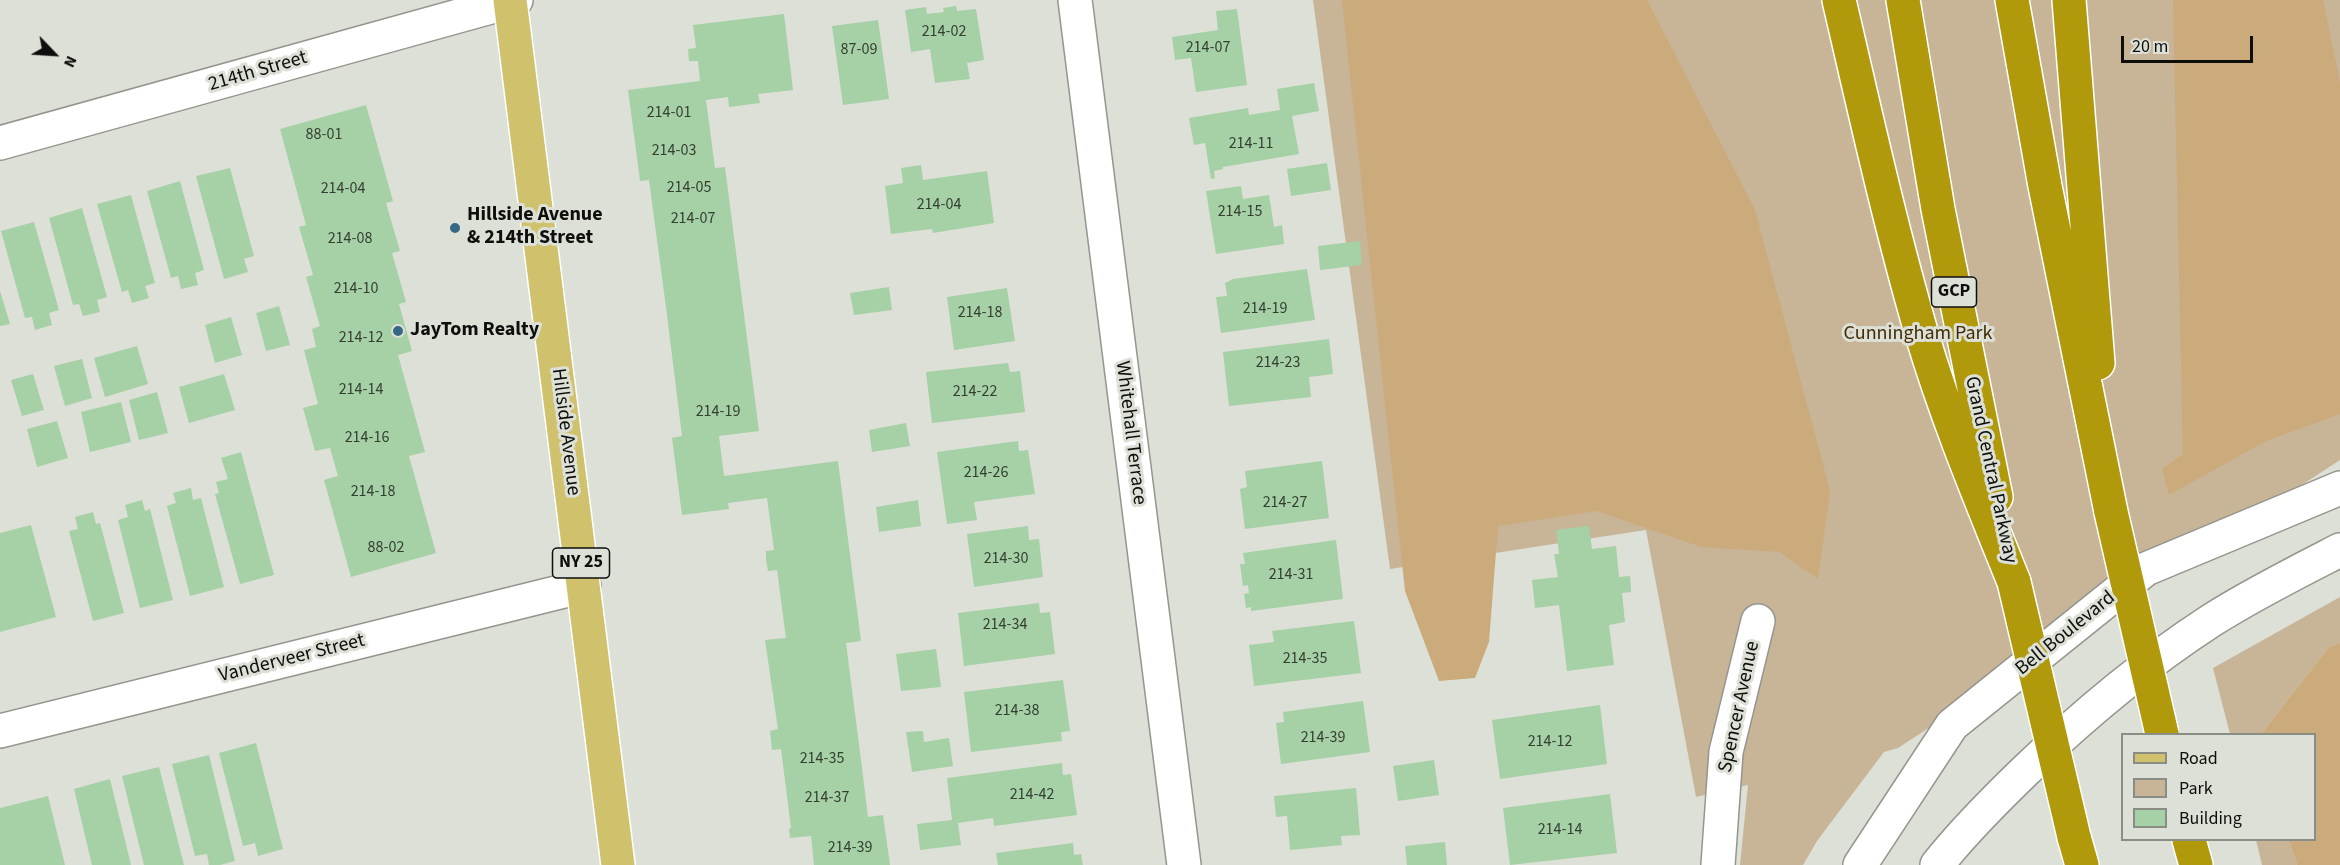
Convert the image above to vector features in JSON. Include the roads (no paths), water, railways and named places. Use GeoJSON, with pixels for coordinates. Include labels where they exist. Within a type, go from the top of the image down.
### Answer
{"type":"FeatureCollection","features":[{"type":"Feature","properties":{"kind":"highway"},"geometry":{"type":"LineString","coordinates":[[1839,0],[1893,230],[1922,337],[1960,449],[2014,582]]}},
{"type":"Feature","properties":{"kind":"highway","name":"Grand Central Parkway"},"geometry":{"type":"LineString","coordinates":[[1904,0],[1944,242],[2014,582],[2078,851]]}},
{"type":"Feature","properties":{"kind":"highway"},"geometry":{"type":"LineString","coordinates":[[2012,0],[2045,186],[2111,512],[2162,733]]}},
{"type":"Feature","properties":{"kind":"highway"},"geometry":{"type":"LineString","coordinates":[[2069,0],[2111,512]]}},
{"type":"Feature","properties":{"kind":"highway"},"geometry":{"type":"LineString","coordinates":[[2189,841],[2196,865]]}},
{"type":"Feature","properties":{"kind":"main road","name":"Hillside Avenue"},"geometry":{"type":"LineString","coordinates":[[512,1],[618,865]]}},
{"type":"Feature","properties":{"kind":"street","name":"Whitehall Terrace"},"geometry":{"type":"LineString","coordinates":[[1076,0],[1184,865]]}},
{"type":"Feature","properties":{"kind":"street","name":"214th Street"},"geometry":{"type":"LineString","coordinates":[[0,143],[512,1]]}},
{"type":"Feature","properties":{"kind":"street","name":"Bell Boulevard"},"geometry":{"type":"LineString","coordinates":[[1860,865],[1952,725],[2146,569],[2340,488]]}},
{"type":"Feature","properties":{"kind":"street"},"geometry":{"type":"LineString","coordinates":[[1937,865],[1992,803],[2096,705],[2156,658],[2212,620],[2275,583],[2340,550]]}},
{"type":"Feature","properties":{"kind":"street","name":"Vanderveer Street"},"geometry":{"type":"LineString","coordinates":[[0,731],[584,586]]}},
{"type":"Feature","properties":{"kind":"street","name":"Spencer Avenue"},"geometry":{"type":"LineString","coordinates":[[1718,865],[1726,752],[1758,621]]}},
{"type":"Feature","properties":{"kind":"place","name":"Hillside Avenue & 214th Street"},"geometry":{"type":"Point","coordinates":[455,228]}},
{"type":"Feature","properties":{"kind":"place","name":"JayTom Realty"},"geometry":{"type":"Point","coordinates":[398,331]}},
{"type":"Feature","properties":{"kind":"park label","name":"Cunningham Park"},"geometry":{"type":"Point","coordinates":[1918,335]}}]}
